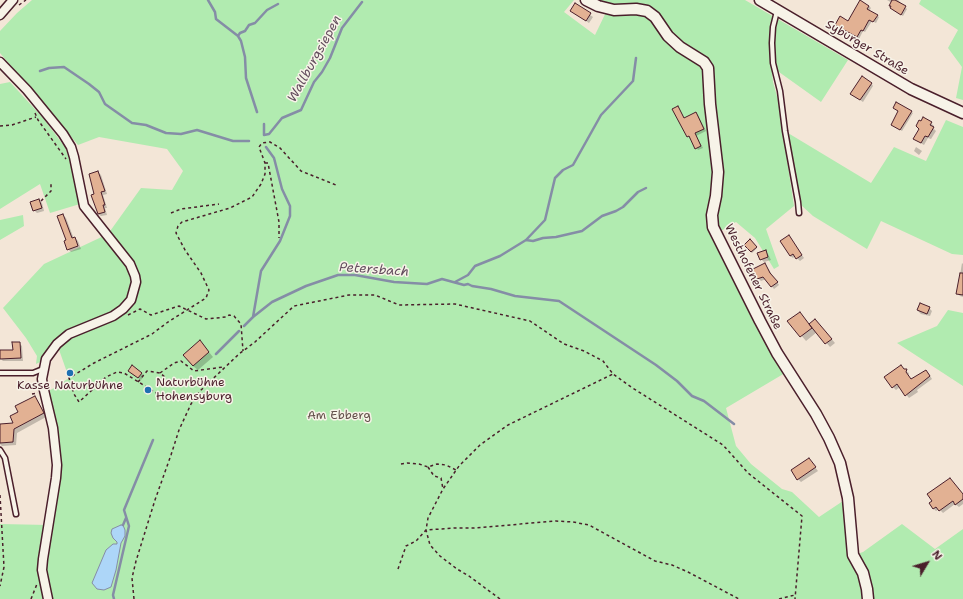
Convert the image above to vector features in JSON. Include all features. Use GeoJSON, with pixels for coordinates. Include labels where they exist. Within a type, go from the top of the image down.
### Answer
{"type":"FeatureCollection","features":[{"type":"Feature","properties":{"kind":"street"},"geometry":{"type":"LineString","coordinates":[[0,15],[13,0]]}},
{"type":"Feature","properties":{"kind":"street","name":"Westhofener Straße"},"geometry":{"type":"LineString","coordinates":[[586,0],[598,6],[614,10],[636,9],[647,11],[656,17],[668,36],[680,47],[704,62],[708,68],[710,104],[718,172],[716,196],[712,215],[713,227],[777,353],[816,414],[840,463],[848,498],[854,555],[863,573],[868,599]]}},
{"type":"Feature","properties":{"kind":"street","name":"Syburger Straße"},"geometry":{"type":"LineString","coordinates":[[760,0],[911,89],[963,113]]}},
{"type":"Feature","properties":{"kind":"street"},"geometry":{"type":"LineString","coordinates":[[0,62],[27,90],[63,134],[71,147],[74,157],[84,206],[130,264],[136,276],[134,294],[127,305],[114,316],[78,329],[63,338],[51,350],[46,358],[43,369],[42,379],[53,428],[57,465],[42,570],[48,599]]}},
{"type":"Feature","properties":{"kind":"lane"},"geometry":{"type":"LineString","coordinates":[[777,10],[773,27],[773,63],[780,91],[785,131],[799,213]]}},
{"type":"Feature","properties":{"kind":"lane"},"geometry":{"type":"LineString","coordinates":[[0,373],[33,373],[43,369]]}},
{"type":"Feature","properties":{"kind":"lane"},"geometry":{"type":"LineString","coordinates":[[0,450],[5,458],[16,514]]}},
{"type":"Feature","properties":{"kind":"path"},"geometry":{"type":"LineString","coordinates":[[0,126],[12,125],[36,117],[70,164]]}},
{"type":"Feature","properties":{"kind":"path"},"geometry":{"type":"LineString","coordinates":[[158,394],[121,372],[117,372],[106,377],[79,402],[74,394],[69,378],[152,334],[206,298],[209,290],[201,273],[179,239],[176,232],[178,226],[182,222],[230,208],[252,197],[261,184],[265,174],[265,163],[259,147],[262,143],[270,142],[280,148],[301,171],[336,185]]}},
{"type":"Feature","properties":{"kind":"path"},"geometry":{"type":"LineString","coordinates":[[265,163],[268,164],[279,222],[279,238]]}},
{"type":"Feature","properties":{"kind":"path"},"geometry":{"type":"LineString","coordinates":[[41,201],[51,192],[51,184]]}},
{"type":"Feature","properties":{"kind":"path"},"geometry":{"type":"LineString","coordinates":[[171,213],[181,209],[219,204]]}},
{"type":"Feature","properties":{"kind":"path"},"geometry":{"type":"LineString","coordinates":[[134,599],[132,578],[136,561],[179,430],[191,404],[200,391],[224,367],[255,342],[294,306],[349,295],[375,295],[399,305],[455,304],[530,322],[564,344],[584,351],[603,361],[614,374],[631,387],[723,445],[748,473],[802,516],[795,599]]}},
{"type":"Feature","properties":{"kind":"path"},"geometry":{"type":"LineString","coordinates":[[127,316],[140,309],[151,315],[179,306],[206,319],[229,315],[234,316],[241,324],[243,351]]}},
{"type":"Feature","properties":{"kind":"path"},"geometry":{"type":"LineString","coordinates":[[160,373],[174,363],[181,362],[194,371],[224,367]]}},
{"type":"Feature","properties":{"kind":"path"},"geometry":{"type":"LineString","coordinates":[[138,382],[147,371],[160,373],[166,378]]}},
{"type":"Feature","properties":{"kind":"path"},"geometry":{"type":"LineString","coordinates":[[500,599],[440,556],[430,545],[426,530],[428,518],[443,489],[456,470],[480,445],[508,425],[614,374]]}},
{"type":"Feature","properties":{"kind":"path"},"geometry":{"type":"LineString","coordinates":[[401,464],[419,464],[428,467],[437,464],[446,465],[456,470]]}},
{"type":"Feature","properties":{"kind":"path"},"geometry":{"type":"LineString","coordinates":[[428,467],[434,476],[441,478],[443,489]]}},
{"type":"Feature","properties":{"kind":"path"},"geometry":{"type":"LineString","coordinates":[[0,495],[4,567],[0,586]]}},
{"type":"Feature","properties":{"kind":"path"},"geometry":{"type":"LineString","coordinates":[[398,569],[406,546],[416,541],[426,530],[474,528],[556,521],[589,525],[655,561],[672,565],[688,572],[740,599]]}},
{"type":"Feature","properties":{"kind":"path"},"geometry":{"type":"LineString","coordinates":[[779,599],[795,595]]}},
{"type":"Feature","properties":{"kind":"green space","name":"Am Ebberg"},"geometry":{"type":"Polygon","coordinates":[[[32,0],[574,0],[564,12],[595,35],[610,4],[600,0],[745,0],[848,60],[821,102],[779,72],[772,72],[778,100],[794,206],[766,229],[779,266],[774,269],[755,238],[736,222],[714,235],[785,373],[726,408],[736,446],[751,464],[782,489],[792,492],[819,517],[843,501],[854,555],[863,552],[902,524],[935,549],[963,529],[963,599],[0,599],[0,524],[48,525],[56,478],[46,393],[69,378],[57,344],[46,359],[36,364],[37,356],[26,338],[3,308],[44,264],[108,234],[141,188],[172,190],[183,171],[167,149],[99,137],[78,145],[0,53],[0,31],[32,0]]]}},
{"type":"Feature","properties":{"kind":"green space"},"geometry":{"type":"Polygon","coordinates":[[[921,0],[963,0],[963,100],[956,98],[962,67],[948,48],[958,30],[919,4],[921,0]]]}},
{"type":"Feature","properties":{"kind":"green space"},"geometry":{"type":"Polygon","coordinates":[[[10,82],[43,118],[65,147],[77,180],[80,204],[50,213],[40,184],[0,209],[0,84],[10,82]]]}},
{"type":"Feature","properties":{"kind":"green space"},"geometry":{"type":"Polygon","coordinates":[[[946,120],[963,127],[963,255],[952,254],[881,221],[867,249],[813,216],[801,205],[788,133],[871,183],[894,147],[926,161],[946,120]]]}},
{"type":"Feature","properties":{"kind":"green space"},"geometry":{"type":"Polygon","coordinates":[[[23,215],[24,226],[0,240],[0,220],[23,215]]]}},
{"type":"Feature","properties":{"kind":"green space"},"geometry":{"type":"Polygon","coordinates":[[[948,310],[963,313],[963,386],[897,343],[937,326],[948,310]]]}},
{"type":"Feature","properties":{"kind":"water"},"geometry":{"type":"Polygon","coordinates":[[[123,525],[125,530],[125,536],[121,543],[111,587],[104,590],[97,589],[92,583],[106,550],[113,544],[117,544],[111,533],[112,529],[123,525]]]}},
{"type":"Feature","properties":{"kind":"building"},"geometry":{"type":"Polygon","coordinates":[[[860,0],[869,6],[867,9],[878,15],[873,22],[869,20],[863,31],[861,30],[857,37],[835,25],[840,16],[848,21],[860,0]]]}},
{"type":"Feature","properties":{"kind":"building"},"geometry":{"type":"Polygon","coordinates":[[[892,0],[906,6],[901,15],[890,8],[891,6],[889,6],[892,0]]]}},
{"type":"Feature","properties":{"kind":"building"},"geometry":{"type":"Polygon","coordinates":[[[575,3],[591,13],[586,21],[570,11],[575,3]]]}},
{"type":"Feature","properties":{"kind":"building"},"geometry":{"type":"Polygon","coordinates":[[[862,76],[872,83],[860,100],[850,94],[862,76]]]}},
{"type":"Feature","properties":{"kind":"building"},"geometry":{"type":"Polygon","coordinates":[[[896,102],[912,111],[900,130],[891,125],[898,111],[893,108],[896,102]]]}},
{"type":"Feature","properties":{"kind":"building"},"geometry":{"type":"Polygon","coordinates":[[[678,106],[684,118],[696,112],[704,129],[695,133],[701,146],[695,149],[689,136],[687,137],[672,109],[678,106]]]}},
{"type":"Feature","properties":{"kind":"building"},"geometry":{"type":"Polygon","coordinates":[[[923,117],[932,122],[930,125],[934,127],[928,137],[925,136],[921,143],[913,139],[919,129],[916,126],[919,120],[921,121],[923,117]]]}},
{"type":"Feature","properties":{"kind":"building"},"geometry":{"type":"Polygon","coordinates":[[[98,171],[105,191],[101,192],[105,205],[103,205],[105,212],[98,214],[91,195],[94,194],[89,174],[98,171]]]}},
{"type":"Feature","properties":{"kind":"building"},"geometry":{"type":"Polygon","coordinates":[[[39,199],[42,208],[33,211],[30,202],[39,199]]]}},
{"type":"Feature","properties":{"kind":"building"},"geometry":{"type":"Polygon","coordinates":[[[63,214],[72,238],[75,237],[78,246],[67,250],[64,241],[66,240],[57,216],[63,214]]]}},
{"type":"Feature","properties":{"kind":"building"},"geometry":{"type":"Polygon","coordinates":[[[789,235],[802,255],[796,259],[793,254],[790,256],[780,241],[789,235]]]}},
{"type":"Feature","properties":{"kind":"building"},"geometry":{"type":"Polygon","coordinates":[[[750,239],[757,247],[751,252],[744,245],[750,239]]]}},
{"type":"Feature","properties":{"kind":"building"},"geometry":{"type":"Polygon","coordinates":[[[766,250],[768,257],[760,260],[757,253],[766,250]]]}},
{"type":"Feature","properties":{"kind":"building"},"geometry":{"type":"Polygon","coordinates":[[[765,263],[770,273],[778,282],[771,287],[763,277],[757,279],[755,275],[751,277],[751,270],[765,263]]]}},
{"type":"Feature","properties":{"kind":"building"},"geometry":{"type":"Polygon","coordinates":[[[960,273],[963,273],[963,295],[956,294],[960,273]]]}},
{"type":"Feature","properties":{"kind":"building"},"geometry":{"type":"Polygon","coordinates":[[[920,303],[930,307],[927,314],[917,310],[920,303]]]}},
{"type":"Feature","properties":{"kind":"building"},"geometry":{"type":"Polygon","coordinates":[[[800,312],[812,328],[800,337],[787,321],[800,312]]]}},
{"type":"Feature","properties":{"kind":"building"},"geometry":{"type":"Polygon","coordinates":[[[815,319],[832,339],[825,344],[809,324],[815,319]]]}},
{"type":"Feature","properties":{"kind":"building"},"geometry":{"type":"Polygon","coordinates":[[[200,340],[209,352],[193,366],[183,355],[200,340]]]}},
{"type":"Feature","properties":{"kind":"building"},"geometry":{"type":"Polygon","coordinates":[[[12,342],[20,342],[21,358],[0,359],[0,350],[13,350],[12,342]]]}},
{"type":"Feature","properties":{"kind":"building"},"geometry":{"type":"Polygon","coordinates":[[[132,365],[142,373],[138,378],[128,371],[132,365]]]}},
{"type":"Feature","properties":{"kind":"building"},"geometry":{"type":"Polygon","coordinates":[[[901,365],[904,369],[907,369],[906,372],[911,379],[926,370],[930,376],[905,396],[897,384],[892,388],[884,377],[901,365]]]}},
{"type":"Feature","properties":{"kind":"building"},"geometry":{"type":"Polygon","coordinates":[[[35,396],[44,413],[14,429],[13,442],[0,443],[0,424],[13,423],[10,416],[18,412],[15,406],[35,396]]]}},
{"type":"Feature","properties":{"kind":"building"},"geometry":{"type":"Polygon","coordinates":[[[809,458],[816,467],[797,480],[791,470],[809,458]]]}},
{"type":"Feature","properties":{"kind":"building"},"geometry":{"type":"Polygon","coordinates":[[[950,478],[963,494],[963,499],[955,505],[953,501],[939,511],[936,507],[933,509],[929,503],[932,501],[927,494],[950,478]]]}},
{"type":"Feature","properties":{"kind":"waterway"},"geometry":{"type":"LineString","coordinates":[[208,0],[215,12],[216,19],[238,36],[241,41],[245,57],[246,78],[257,112]]}},
{"type":"Feature","properties":{"kind":"waterway","name":"Wallburgsiepen"},"geometry":{"type":"LineString","coordinates":[[264,124],[264,135],[269,134],[282,118],[301,110],[314,82],[330,58],[342,28],[362,2]]}},
{"type":"Feature","properties":{"kind":"waterway"},"geometry":{"type":"LineString","coordinates":[[238,36],[240,33],[245,31],[249,25],[255,23],[267,10],[278,4]]}},
{"type":"Feature","properties":{"kind":"waterway"},"geometry":{"type":"LineString","coordinates":[[455,282],[468,275],[475,266],[500,256],[526,240],[545,220],[555,178],[563,170],[573,165],[601,115],[633,81],[636,58]]}},
{"type":"Feature","properties":{"kind":"waterway"},"geometry":{"type":"LineString","coordinates":[[40,71],[49,68],[64,67],[99,92],[105,104],[132,123],[146,125],[166,133],[181,134],[197,130],[233,141],[249,141]]}},
{"type":"Feature","properties":{"kind":"waterway"},"geometry":{"type":"LineString","coordinates":[[244,326],[253,317],[261,271],[280,241],[290,216],[290,206],[282,189],[274,158],[266,147]]}},
{"type":"Feature","properties":{"kind":"waterway"},"geometry":{"type":"LineString","coordinates":[[526,240],[533,241],[582,231],[602,216],[623,207],[638,192],[646,188]]}},
{"type":"Feature","properties":{"kind":"waterway","name":"Petersbach"},"geometry":{"type":"LineString","coordinates":[[253,317],[272,302],[306,286],[338,275],[355,275],[394,282],[427,284],[442,279],[464,285],[468,284],[491,289],[515,296],[559,301],[656,365],[677,381],[692,396],[704,401],[734,424]]}},
{"type":"Feature","properties":{"kind":"waterway"},"geometry":{"type":"LineString","coordinates":[[216,354],[239,331]]}},
{"type":"Feature","properties":{"kind":"waterway"},"geometry":{"type":"LineString","coordinates":[[114,599],[113,595],[129,526],[124,510],[153,440]]}},
{"type":"Feature","properties":{"kind":"waterway"},"geometry":{"type":"LineString","coordinates":[[123,525],[126,518]]}},
{"type":"Feature","properties":{"kind":"place","name":"Kasse Naturbühne"},"geometry":{"type":"Point","coordinates":[70,373]}},
{"type":"Feature","properties":{"kind":"place","name":"Naturbühne Hohensyburg"},"geometry":{"type":"Point","coordinates":[148,390]}}]}
